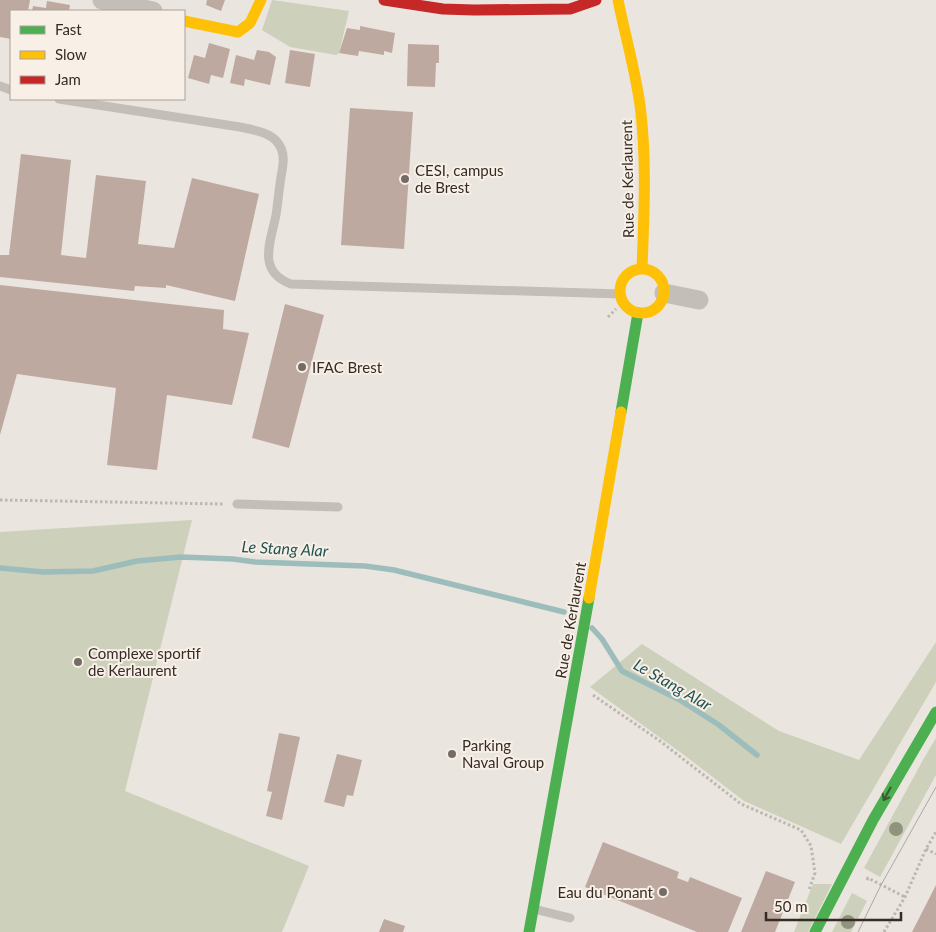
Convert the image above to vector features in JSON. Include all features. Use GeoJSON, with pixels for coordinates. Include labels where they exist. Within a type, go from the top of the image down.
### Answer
{"type":"FeatureCollection","features":[{"type":"Feature","properties":{"kind":"street"},"geometry":{"type":"LineString","coordinates":[[102,0],[148,10]]}},
{"type":"Feature","properties":{"kind":"street"},"geometry":{"type":"LineString","coordinates":[[185,22],[238,32],[251,23],[261,0]]}},
{"type":"Feature","properties":{"kind":"street"},"geometry":{"type":"LineString","coordinates":[[384,0],[474,10],[570,10],[596,0]]}},
{"type":"Feature","properties":{"kind":"street","name":"Rue de Kerlaurent"},"geometry":{"type":"LineString","coordinates":[[618,0],[640,105],[645,172],[642,270]]}},
{"type":"Feature","properties":{"kind":"street"},"geometry":{"type":"LineString","coordinates":[[642,270],[656,274],[664,286],[664,293],[658,306],[646,313],[638,313],[626,307],[621,294],[621,287],[629,275],[642,270]]}},
{"type":"Feature","properties":{"kind":"street"},"geometry":{"type":"LineString","coordinates":[[664,293],[699,300]]}},
{"type":"Feature","properties":{"kind":"street","name":"Rue de Kerlaurent"},"geometry":{"type":"LineString","coordinates":[[529,932],[638,313]]}},
{"type":"Feature","properties":{"kind":"street"},"geometry":{"type":"LineString","coordinates":[[815,932],[845,871],[902,767],[936,712]]}},
{"type":"Feature","properties":{"kind":"street"},"geometry":{"type":"LineString","coordinates":[[826,932],[850,884],[936,730]]}},
{"type":"Feature","properties":{"kind":"lane"},"geometry":{"type":"LineString","coordinates":[[65,100],[240,127],[263,132],[278,142],[284,156],[268,256],[273,272],[279,278],[291,284],[621,294]]}},
{"type":"Feature","properties":{"kind":"lane"},"geometry":{"type":"LineString","coordinates":[[237,504],[338,507]]}},
{"type":"Feature","properties":{"kind":"lane"},"geometry":{"type":"LineString","coordinates":[[534,909],[570,918]]}},
{"type":"Feature","properties":{"kind":"path"},"geometry":{"type":"LineString","coordinates":[[0,500],[237,504]]}},
{"type":"Feature","properties":{"kind":"path"},"geometry":{"type":"LineString","coordinates":[[589,693],[660,741],[741,804],[802,830],[811,846],[815,874]]}},
{"type":"Feature","properties":{"kind":"path"},"geometry":{"type":"LineString","coordinates":[[884,932],[905,897],[926,849],[936,832]]}},
{"type":"Feature","properties":{"kind":"path"},"geometry":{"type":"LineString","coordinates":[[926,849],[936,854]]}},
{"type":"Feature","properties":{"kind":"path"},"geometry":{"type":"LineString","coordinates":[[850,884],[863,889],[868,878],[905,897]]}},
{"type":"Feature","properties":{"kind":"green space"},"geometry":{"type":"Polygon","coordinates":[[[272,0],[349,11],[339,53],[336,55],[290,47],[262,30],[272,0]]]}},
{"type":"Feature","properties":{"kind":"green space","name":"Complexe sportif de Kerlaurent"},"geometry":{"type":"Polygon","coordinates":[[[192,520],[125,791],[309,866],[282,932],[0,932],[0,532],[192,520]]]}},
{"type":"Feature","properties":{"kind":"green space"},"geometry":{"type":"Polygon","coordinates":[[[936,642],[936,682],[841,844],[744,801],[590,687],[642,644],[779,731],[859,760],[936,642]]]}},
{"type":"Feature","properties":{"kind":"green space"},"geometry":{"type":"Polygon","coordinates":[[[936,738],[936,775],[880,877],[864,868],[936,738]]]}},
{"type":"Feature","properties":{"kind":"green space"},"geometry":{"type":"Polygon","coordinates":[[[813,884],[832,884],[808,932],[794,932],[813,884]]]}},
{"type":"Feature","properties":{"kind":"green space"},"geometry":{"type":"Polygon","coordinates":[[[852,893],[867,901],[851,932],[832,932],[852,893]]]}},
{"type":"Feature","properties":{"kind":"building"},"geometry":{"type":"Polygon","coordinates":[[[0,0],[30,0],[28,10],[10,10],[10,39],[0,37],[0,0]]]}},
{"type":"Feature","properties":{"kind":"building"},"geometry":{"type":"Polygon","coordinates":[[[207,0],[225,0],[221,11],[206,5],[207,0]]]}},
{"type":"Feature","properties":{"kind":"building"},"geometry":{"type":"Polygon","coordinates":[[[47,1],[70,5],[69,10],[32,10],[33,6],[46,8],[47,1]]]}},
{"type":"Feature","properties":{"kind":"building"},"geometry":{"type":"Polygon","coordinates":[[[360,26],[395,33],[392,53],[384,51],[384,55],[359,51],[358,56],[339,53],[347,28],[360,30],[360,26]]]}},
{"type":"Feature","properties":{"kind":"building"},"geometry":{"type":"Polygon","coordinates":[[[209,43],[230,49],[223,78],[211,75],[209,84],[188,78],[194,55],[205,58],[209,43]]]}},
{"type":"Feature","properties":{"kind":"building"},"geometry":{"type":"Polygon","coordinates":[[[408,44],[439,45],[439,63],[436,63],[435,87],[407,86],[408,44]]]}},
{"type":"Feature","properties":{"kind":"building"},"geometry":{"type":"Polygon","coordinates":[[[257,50],[269,52],[276,57],[270,85],[245,79],[244,86],[230,83],[236,55],[254,60],[257,50]]]}},
{"type":"Feature","properties":{"kind":"building"},"geometry":{"type":"Polygon","coordinates":[[[290,50],[315,54],[310,87],[285,83],[290,50]]]}},
{"type":"Feature","properties":{"kind":"building"},"geometry":{"type":"Polygon","coordinates":[[[350,108],[413,112],[404,249],[341,245],[350,108]]]}},
{"type":"Feature","properties":{"kind":"building"},"geometry":{"type":"Polygon","coordinates":[[[21,154],[71,160],[61,255],[86,258],[96,175],[146,181],[138,244],[174,248],[192,178],[259,194],[235,301],[166,285],[166,288],[135,286],[134,291],[0,277],[0,255],[9,255],[21,154]]]}},
{"type":"Feature","properties":{"kind":"building"},"geometry":{"type":"Polygon","coordinates":[[[0,285],[224,310],[223,329],[249,333],[232,405],[167,395],[157,470],[107,465],[116,388],[17,374],[0,435],[0,285]]]}},
{"type":"Feature","properties":{"kind":"building"},"geometry":{"type":"Polygon","coordinates":[[[285,304],[324,315],[289,448],[252,438],[285,304]]]}},
{"type":"Feature","properties":{"kind":"building"},"geometry":{"type":"Polygon","coordinates":[[[279,733],[300,737],[282,820],[266,816],[272,792],[267,791],[279,733]]]}},
{"type":"Feature","properties":{"kind":"building"},"geometry":{"type":"Polygon","coordinates":[[[337,754],[362,760],[353,796],[347,795],[344,807],[324,802],[337,754]]]}},
{"type":"Feature","properties":{"kind":"building","name":"Eau du Ponant"},"geometry":{"type":"Polygon","coordinates":[[[603,842],[679,872],[677,878],[688,882],[690,877],[742,898],[728,932],[697,932],[585,887],[603,842]]]}},
{"type":"Feature","properties":{"kind":"building"},"geometry":{"type":"Polygon","coordinates":[[[766,871],[795,882],[775,932],[741,932],[766,871]]]}},
{"type":"Feature","properties":{"kind":"building"},"geometry":{"type":"Polygon","coordinates":[[[936,885],[936,932],[912,932],[936,885]]]}},
{"type":"Feature","properties":{"kind":"building"},"geometry":{"type":"Polygon","coordinates":[[[384,919],[405,926],[403,932],[379,932],[384,919]]]}},
{"type":"Feature","properties":{"kind":"waterway","name":"Le Stang Alar"},"geometry":{"type":"LineString","coordinates":[[0,568],[43,572],[93,571],[137,561],[181,557],[365,566],[394,570],[564,612]]}},
{"type":"Feature","properties":{"kind":"waterway","name":"Le Stang Alar"},"geometry":{"type":"LineString","coordinates":[[592,628],[602,639],[622,671],[680,700],[719,725],[757,755]]}},
{"type":"Feature","properties":{"kind":"tram line"},"geometry":{"type":"LineString","coordinates":[[858,932],[881,885],[936,787]]}},
{"type":"Feature","properties":{"kind":"traffic: fast"},"geometry":{"type":"LineString","coordinates":[[621,412],[638,313]]}},
{"type":"Feature","properties":{"kind":"traffic: fast"},"geometry":{"type":"LineString","coordinates":[[529,932],[589,598]]}},
{"type":"Feature","properties":{"kind":"traffic: fast"},"geometry":{"type":"LineString","coordinates":[[815,932],[873,820],[936,712]]}},
{"type":"Feature","properties":{"kind":"traffic: slow"},"geometry":{"type":"LineString","coordinates":[[185,21],[238,32],[250,23],[261,0]]}},
{"type":"Feature","properties":{"kind":"traffic: slow"},"geometry":{"type":"LineString","coordinates":[[618,0],[640,105],[644,146],[642,269]]}},
{"type":"Feature","properties":{"kind":"traffic: slow"},"geometry":{"type":"LineString","coordinates":[[642,269],[654,273],[660,279],[664,291],[660,303],[654,309],[642,313],[630,309],[624,303],[620,291],[624,279],[630,273],[642,269]]}},
{"type":"Feature","properties":{"kind":"traffic: slow"},"geometry":{"type":"LineString","coordinates":[[589,598],[621,412]]}},
{"type":"Feature","properties":{"kind":"traffic: jam"},"geometry":{"type":"LineString","coordinates":[[384,0],[443,9],[474,10],[570,9],[596,0]]}},
{"type":"Feature","properties":{"kind":"place","name":"CESI, campus de Brest"},"geometry":{"type":"Point","coordinates":[405,179]}},
{"type":"Feature","properties":{"kind":"place","name":"IFAC Brest"},"geometry":{"type":"Point","coordinates":[302,367]}},
{"type":"Feature","properties":{"kind":"place","name":"Complexe sportif de Kerlaurent"},"geometry":{"type":"Point","coordinates":[78,662]}},
{"type":"Feature","properties":{"kind":"place","name":"Parking Naval Group"},"geometry":{"type":"Point","coordinates":[452,754]}},
{"type":"Feature","properties":{"kind":"place","name":"Eau du Ponant"},"geometry":{"type":"Point","coordinates":[663,892]}}]}
